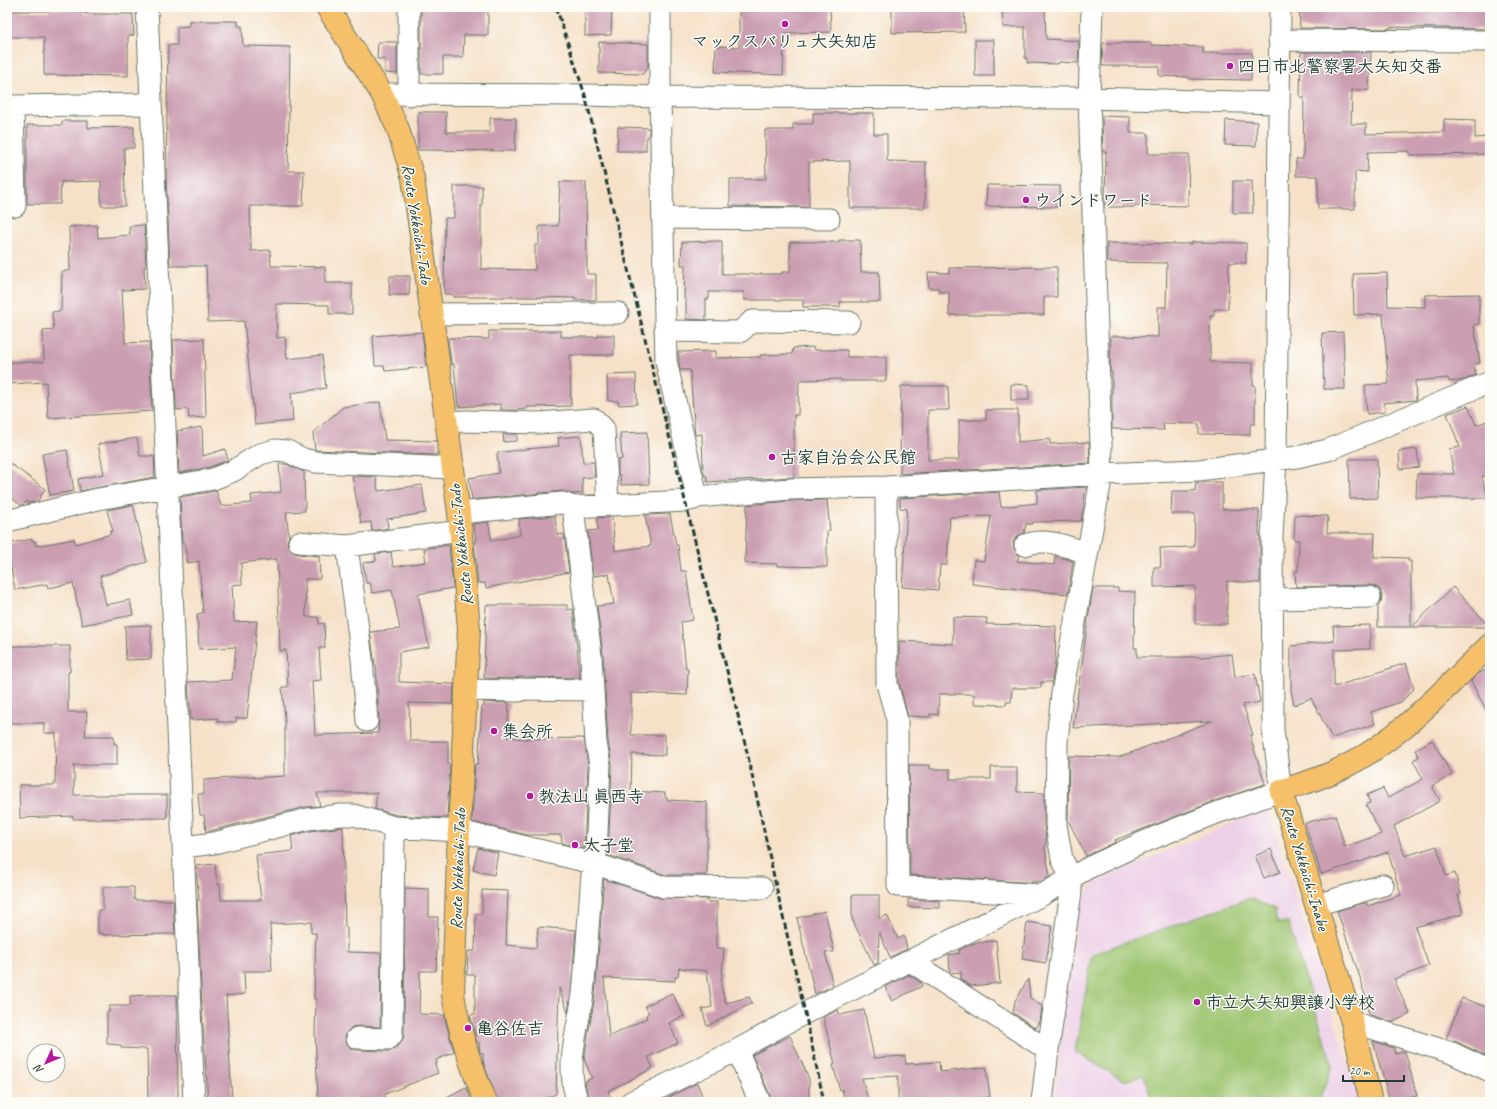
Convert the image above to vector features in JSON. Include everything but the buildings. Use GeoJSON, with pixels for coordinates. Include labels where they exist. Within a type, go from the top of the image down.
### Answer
{"type":"FeatureCollection","features":[{"type":"Feature","properties":{"kind":"main road","name":"Route Yokkaichi-Tado"},"geometry":{"type":"LineString","coordinates":[[327,7],[382,94],[398,129],[413,178],[460,522],[469,629],[453,994],[457,1021],[465,1048],[486,1102]]}},
{"type":"Feature","properties":{"kind":"main road","name":"Route Yokkaichi-Inabe"},"geometry":{"type":"LineString","coordinates":[[1371,1102],[1352,1022],[1281,791],[1338,770],[1364,756],[1385,742],[1407,724],[1490,645]]}},
{"type":"Feature","properties":{"kind":"street"},"geometry":{"type":"LineString","coordinates":[[147,7],[166,486],[184,847],[194,1102]]}},
{"type":"Feature","properties":{"kind":"street"},"geometry":{"type":"LineString","coordinates":[[409,7],[409,95]]}},
{"type":"Feature","properties":{"kind":"street"},"geometry":{"type":"LineString","coordinates":[[660,7],[660,97],[666,361],[697,497]]}},
{"type":"Feature","properties":{"kind":"street"},"geometry":{"type":"LineString","coordinates":[[1042,1102],[1071,892],[1071,878],[1062,860],[1056,825],[1057,741],[1062,693],[1102,474],[1089,98],[1092,7]]}},
{"type":"Feature","properties":{"kind":"street"},"geometry":{"type":"LineString","coordinates":[[641,1100],[805,1013],[1042,895],[1088,868],[1146,841],[1219,812],[1281,791],[1273,730],[1272,599],[1272,538],[1276,459],[1280,7]]}},
{"type":"Feature","properties":{"kind":"street"},"geometry":{"type":"LineString","coordinates":[[1279,40],[1490,41]]}},
{"type":"Feature","properties":{"kind":"street"},"geometry":{"type":"LineString","coordinates":[[382,94],[660,97],[1089,98],[1279,102]]}},
{"type":"Feature","properties":{"kind":"street"},"geometry":{"type":"LineString","coordinates":[[15,206],[13,106],[151,104]]}},
{"type":"Feature","properties":{"kind":"street"},"geometry":{"type":"LineString","coordinates":[[663,218],[829,219]]}},
{"type":"Feature","properties":{"kind":"street"},"geometry":{"type":"LineString","coordinates":[[432,314],[618,313]]}},
{"type":"Feature","properties":{"kind":"street"},"geometry":{"type":"LineString","coordinates":[[666,331],[740,332],[752,322],[849,322]]}},
{"type":"Feature","properties":{"kind":"street"},"geometry":{"type":"LineString","coordinates":[[299,542],[347,546],[460,522],[563,503],[573,507],[684,501],[694,500],[697,497],[790,489],[886,487],[1102,474],[1199,470],[1297,457],[1328,450],[1490,382]]}},
{"type":"Feature","properties":{"kind":"street"},"geometry":{"type":"LineString","coordinates":[[446,422],[538,423],[594,419],[604,429],[608,505]]}},
{"type":"Feature","properties":{"kind":"street"},"geometry":{"type":"LineString","coordinates":[[7,521],[98,499],[213,479],[233,471],[260,454],[275,450],[287,452],[303,459],[315,462],[453,468]]}},
{"type":"Feature","properties":{"kind":"street"},"geometry":{"type":"LineString","coordinates":[[886,487],[887,684],[897,720],[898,886],[1042,895]]}},
{"type":"Feature","properties":{"kind":"street"},"geometry":{"type":"LineString","coordinates":[[573,507],[591,656],[596,743],[600,765],[596,855],[593,863],[582,994],[572,1066],[574,1092],[578,1102]]}},
{"type":"Feature","properties":{"kind":"street"},"geometry":{"type":"LineString","coordinates":[[1025,545],[1032,542],[1051,543],[1087,554]]}},
{"type":"Feature","properties":{"kind":"street"},"geometry":{"type":"LineString","coordinates":[[347,546],[362,659],[367,722]]}},
{"type":"Feature","properties":{"kind":"street"},"geometry":{"type":"LineString","coordinates":[[1272,599],[1370,597]]}},
{"type":"Feature","properties":{"kind":"street"},"geometry":{"type":"LineString","coordinates":[[466,690],[593,690]]}},
{"type":"Feature","properties":{"kind":"street"},"geometry":{"type":"LineString","coordinates":[[184,847],[214,843],[308,819],[354,815],[394,827],[459,831],[593,863],[664,887],[762,888]]}},
{"type":"Feature","properties":{"kind":"street"},"geometry":{"type":"LineString","coordinates":[[357,1038],[388,1039],[392,1035],[394,827]]}},
{"type":"Feature","properties":{"kind":"street"},"geometry":{"type":"LineString","coordinates":[[1316,905],[1383,886]]}},
{"type":"Feature","properties":{"kind":"street"},"geometry":{"type":"LineString","coordinates":[[910,961],[1048,1050]]}},
{"type":"Feature","properties":{"kind":"street"},"geometry":{"type":"LineString","coordinates":[[1352,1022],[1452,1053],[1490,1071]]}},
{"type":"Feature","properties":{"kind":"street"},"geometry":{"type":"LineString","coordinates":[[737,1050],[760,1102]]}},
{"type":"Feature","properties":{"kind":"shaded area","name":"市立大矢知興譲小学校"},"geometry":{"type":"Polygon","coordinates":[[[1268,808],[1360,1102],[1053,1102],[1079,903],[1096,881],[1268,808]]]}},
{"type":"Feature","properties":{"kind":"green space","name":"市立大矢知興譲小学校"},"geometry":{"type":"Polygon","coordinates":[[[1250,898],[1275,909],[1277,923],[1288,922],[1333,1066],[1319,1100],[1314,1102],[1152,1102],[1144,1075],[1125,1081],[1075,1052],[1092,954],[1250,898]]]}},
{"type":"Feature","properties":{"kind":"railway"},"geometry":{"type":"LineString","coordinates":[[556,7],[585,95],[747,752],[824,1102]]}},
{"type":"Feature","properties":{"kind":"place","name":"マックスバリュ大矢知店"},"geometry":{"type":"Point","coordinates":[785,24]}},
{"type":"Feature","properties":{"kind":"place","name":"四日市北警察署大矢知交番"},"geometry":{"type":"Point","coordinates":[1230,66]}},
{"type":"Feature","properties":{"kind":"place","name":"ウインドワード"},"geometry":{"type":"Point","coordinates":[1026,200]}},
{"type":"Feature","properties":{"kind":"place","name":"古家自治会公民館"},"geometry":{"type":"Point","coordinates":[772,457]}},
{"type":"Feature","properties":{"kind":"place","name":"集会所"},"geometry":{"type":"Point","coordinates":[494,731]}},
{"type":"Feature","properties":{"kind":"place","name":"教法山 眞西寺"},"geometry":{"type":"Point","coordinates":[530,796]}},
{"type":"Feature","properties":{"kind":"place","name":"太子堂"},"geometry":{"type":"Point","coordinates":[575,845]}},
{"type":"Feature","properties":{"kind":"place","name":"市立大矢知興譲小学校"},"geometry":{"type":"Point","coordinates":[1197,1002]}},
{"type":"Feature","properties":{"kind":"place","name":"亀谷佐吉"},"geometry":{"type":"Point","coordinates":[468,1028]}}]}
